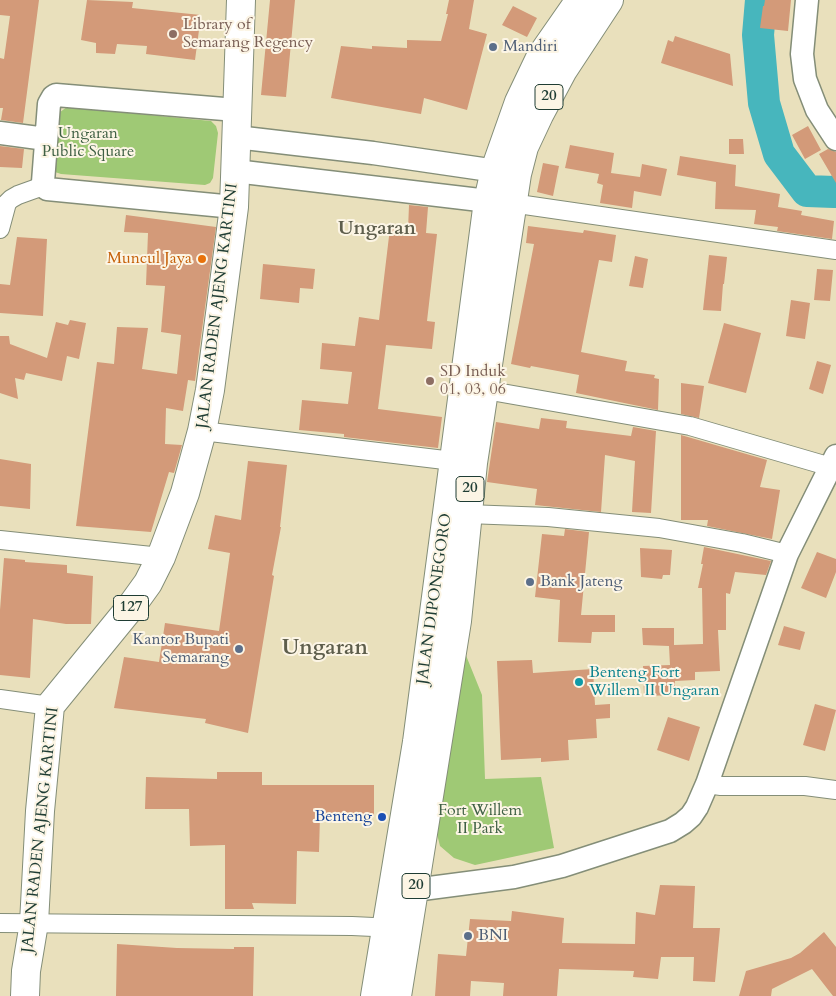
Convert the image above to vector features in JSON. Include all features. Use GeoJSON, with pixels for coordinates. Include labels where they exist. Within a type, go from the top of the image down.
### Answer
{"type":"FeatureCollection","features":[{"type":"Feature","properties":{"kind":"main road","name":"127"},"geometry":{"type":"LineString","coordinates":[[236,110],[241,0]]}},
{"type":"Feature","properties":{"kind":"main road","name":"20"},"geometry":{"type":"LineString","coordinates":[[499,202],[519,102],[541,56],[580,0]]}},
{"type":"Feature","properties":{"kind":"main road","name":"20"},"geometry":{"type":"LineString","coordinates":[[506,172],[524,147],[539,115],[572,56],[608,0]]}},
{"type":"Feature","properties":{"kind":"main road","name":"JALAN RADEN AJENG KARTINI"},"geometry":{"type":"LineString","coordinates":[[26,996],[26,971],[34,923],[40,811],[50,706],[130,608],[148,583],[161,556],[185,493],[202,431],[210,390],[234,207],[236,110]]}},
{"type":"Feature","properties":{"kind":"main road","name":"JALAN DIPONEGORO"},"geometry":{"type":"LineString","coordinates":[[375,996],[397,929],[456,621],[473,463],[484,390],[499,202]]}},
{"type":"Feature","properties":{"kind":"main road","name":"JALAN DIPONEGORO"},"geometry":{"type":"LineString","coordinates":[[404,891],[417,742],[447,514],[452,461],[499,202]]}},
{"type":"Feature","properties":{"kind":"main road","name":"JALAN DIPONEGORO"},"geometry":{"type":"LineString","coordinates":[[397,929],[397,996]]}},
{"type":"Feature","properties":{"kind":"street"},"geometry":{"type":"LineString","coordinates":[[807,0],[802,54],[805,79],[817,110],[836,139]]}},
{"type":"Feature","properties":{"kind":"street"},"geometry":{"type":"LineString","coordinates":[[43,186],[49,104],[53,97],[60,94],[236,110]]}},
{"type":"Feature","properties":{"kind":"street"},"geometry":{"type":"LineString","coordinates":[[0,133],[46,139]]}},
{"type":"Feature","properties":{"kind":"street"},"geometry":{"type":"LineString","coordinates":[[236,137],[506,172]]}},
{"type":"Feature","properties":{"kind":"street"},"geometry":{"type":"LineString","coordinates":[[370,186],[373,154]]}},
{"type":"Feature","properties":{"kind":"street"},"geometry":{"type":"LineString","coordinates":[[235,171],[499,202],[836,250]]}},
{"type":"Feature","properties":{"kind":"street"},"geometry":{"type":"LineString","coordinates":[[43,186],[47,189],[234,207]]}},
{"type":"Feature","properties":{"kind":"street"},"geometry":{"type":"LineString","coordinates":[[0,229],[7,203],[18,195],[43,186]]}},
{"type":"Feature","properties":{"kind":"street"},"geometry":{"type":"LineString","coordinates":[[404,891],[514,877],[562,866],[646,840],[683,824],[697,807],[707,784],[787,554],[834,463],[690,426],[484,390]]}},
{"type":"Feature","properties":{"kind":"street"},"geometry":{"type":"LineString","coordinates":[[202,431],[452,461]]}},
{"type":"Feature","properties":{"kind":"street"},"geometry":{"type":"LineString","coordinates":[[468,514],[548,517],[659,528],[742,543],[787,554]]}},
{"type":"Feature","properties":{"kind":"street"},"geometry":{"type":"LineString","coordinates":[[0,540],[161,556]]}},
{"type":"Feature","properties":{"kind":"street"},"geometry":{"type":"LineString","coordinates":[[0,699],[50,706]]}},
{"type":"Feature","properties":{"kind":"street"},"geometry":{"type":"LineString","coordinates":[[707,784],[721,786],[811,786],[836,790]]}},
{"type":"Feature","properties":{"kind":"street"},"geometry":{"type":"LineString","coordinates":[[0,923],[397,929]]}},
{"type":"Feature","properties":{"kind":"green space","name":"Ungaran Public Square"},"geometry":{"type":"Polygon","coordinates":[[[67,107],[211,121],[216,126],[218,133],[213,178],[210,183],[205,185],[55,172],[53,166],[56,115],[67,107]]]}},
{"type":"Feature","properties":{"kind":"green space","name":"Fort Willem II Park"},"geometry":{"type":"Polygon","coordinates":[[[461,643],[482,695],[485,779],[541,777],[554,848],[475,865],[454,858],[440,846],[436,830],[461,643]]]}},
{"type":"Feature","properties":{"kind":"building"},"geometry":{"type":"Polygon","coordinates":[[[0,0],[39,0],[23,123],[1,120],[3,108],[0,108],[0,58],[4,59],[10,16],[0,15],[0,0]]]}},
{"type":"Feature","properties":{"kind":"building"},"geometry":{"type":"Polygon","coordinates":[[[87,0],[133,2],[132,8],[201,15],[195,60],[146,54],[147,46],[117,44],[115,54],[96,53],[96,43],[81,40],[87,0]]]}},
{"type":"Feature","properties":{"kind":"building"},"geometry":{"type":"Polygon","coordinates":[[[270,0],[295,0],[286,97],[261,95],[270,0]]]}},
{"type":"Feature","properties":{"kind":"building"},"geometry":{"type":"Polygon","coordinates":[[[449,0],[474,0],[469,29],[487,34],[467,110],[424,98],[421,114],[331,98],[341,46],[372,49],[372,46],[407,48],[407,40],[441,41],[448,14],[446,14],[449,0]]]}},
{"type":"Feature","properties":{"kind":"building"},"geometry":{"type":"Polygon","coordinates":[[[765,0],[791,0],[788,31],[760,28],[765,0]]]}},
{"type":"Feature","properties":{"kind":"building"},"geometry":{"type":"Polygon","coordinates":[[[513,6],[537,18],[527,37],[502,25],[513,6]]]}},
{"type":"Feature","properties":{"kind":"building"},"geometry":{"type":"Polygon","coordinates":[[[675,36],[730,54],[733,86],[661,63],[668,40],[673,42],[675,36]]]}},
{"type":"Feature","properties":{"kind":"building"},"geometry":{"type":"Polygon","coordinates":[[[808,126],[821,150],[805,159],[792,135],[808,126]]]}},
{"type":"Feature","properties":{"kind":"building"},"geometry":{"type":"Polygon","coordinates":[[[729,139],[743,139],[744,154],[729,154],[729,139]]]}},
{"type":"Feature","properties":{"kind":"building"},"geometry":{"type":"Polygon","coordinates":[[[570,145],[614,153],[611,173],[640,177],[642,164],[667,169],[661,196],[634,191],[632,208],[600,203],[603,185],[597,183],[599,174],[565,168],[570,145]]]}},
{"type":"Feature","properties":{"kind":"building"},"geometry":{"type":"Polygon","coordinates":[[[0,146],[24,149],[22,168],[0,167],[0,146]]]}},
{"type":"Feature","properties":{"kind":"building"},"geometry":{"type":"Polygon","coordinates":[[[828,149],[836,152],[836,183],[819,154],[828,149]]]}},
{"type":"Feature","properties":{"kind":"building"},"geometry":{"type":"Polygon","coordinates":[[[680,156],[736,165],[735,186],[780,194],[778,207],[802,211],[801,215],[834,221],[832,239],[777,231],[778,227],[754,224],[756,210],[715,209],[716,182],[677,175],[680,156]]]}},
{"type":"Feature","properties":{"kind":"building"},"geometry":{"type":"Polygon","coordinates":[[[543,163],[559,166],[553,196],[537,192],[543,163]]]}},
{"type":"Feature","properties":{"kind":"building"},"geometry":{"type":"Polygon","coordinates":[[[409,205],[428,207],[426,233],[437,234],[427,321],[435,322],[432,349],[386,345],[378,409],[442,417],[438,448],[344,437],[344,434],[299,430],[302,400],[348,404],[352,372],[320,369],[322,343],[355,346],[359,317],[379,320],[390,228],[408,230],[409,205]]]}},
{"type":"Feature","properties":{"kind":"building"},"geometry":{"type":"Polygon","coordinates":[[[126,215],[216,227],[195,381],[188,380],[183,411],[166,408],[165,444],[182,445],[174,473],[169,472],[151,532],[76,526],[97,362],[114,364],[117,327],[148,328],[142,369],[177,374],[181,335],[161,332],[165,286],[146,285],[148,233],[124,232],[126,215]]]}},
{"type":"Feature","properties":{"kind":"building"},"geometry":{"type":"Polygon","coordinates":[[[528,226],[583,233],[584,230],[616,235],[612,262],[599,260],[581,352],[627,361],[625,371],[655,375],[654,378],[659,379],[658,410],[576,393],[579,375],[511,364],[534,244],[526,243],[528,226]]]}},
{"type":"Feature","properties":{"kind":"building"},"geometry":{"type":"Polygon","coordinates":[[[17,237],[47,239],[43,316],[0,313],[0,284],[10,285],[17,237]]]}},
{"type":"Feature","properties":{"kind":"building"},"geometry":{"type":"Polygon","coordinates":[[[709,255],[727,257],[721,311],[703,310],[709,255]]]}},
{"type":"Feature","properties":{"kind":"building"},"geometry":{"type":"Polygon","coordinates":[[[635,256],[648,259],[643,288],[629,286],[635,256]]]}},
{"type":"Feature","properties":{"kind":"building"},"geometry":{"type":"Polygon","coordinates":[[[263,264],[315,269],[313,289],[300,288],[299,303],[260,299],[263,264]]]}},
{"type":"Feature","properties":{"kind":"building"},"geometry":{"type":"Polygon","coordinates":[[[817,269],[833,270],[830,301],[814,300],[817,269]]]}},
{"type":"Feature","properties":{"kind":"building"},"geometry":{"type":"Polygon","coordinates":[[[791,300],[810,303],[805,339],[786,336],[791,300]]]}},
{"type":"Feature","properties":{"kind":"building"},"geometry":{"type":"Polygon","coordinates":[[[70,320],[86,323],[79,359],[67,356],[62,381],[26,373],[24,380],[15,378],[18,399],[0,393],[0,336],[9,336],[10,344],[47,358],[56,322],[68,325],[70,320]]]}},
{"type":"Feature","properties":{"kind":"building"},"geometry":{"type":"Polygon","coordinates":[[[724,323],[761,333],[746,393],[708,383],[724,323]]]}},
{"type":"Feature","properties":{"kind":"building"},"geometry":{"type":"Polygon","coordinates":[[[817,361],[831,365],[823,394],[809,389],[817,361]]]}},
{"type":"Feature","properties":{"kind":"building"},"geometry":{"type":"Polygon","coordinates":[[[681,383],[704,386],[699,418],[681,414],[681,383]]]}},
{"type":"Feature","properties":{"kind":"building"},"geometry":{"type":"Polygon","coordinates":[[[541,418],[567,421],[566,428],[631,436],[633,427],[656,431],[651,513],[632,512],[635,461],[605,455],[601,512],[535,505],[537,489],[487,482],[496,422],[539,429],[541,418]]]}},
{"type":"Feature","properties":{"kind":"building"},"geometry":{"type":"Polygon","coordinates":[[[681,435],[767,460],[760,487],[780,490],[772,539],[707,526],[708,520],[681,520],[681,435]]]}},
{"type":"Feature","properties":{"kind":"building"},"geometry":{"type":"Polygon","coordinates":[[[0,459],[31,464],[30,509],[0,506],[0,459]]]}},
{"type":"Feature","properties":{"kind":"building"},"geometry":{"type":"Polygon","coordinates":[[[248,461],[287,465],[281,527],[272,575],[274,576],[248,733],[205,723],[206,719],[114,708],[124,657],[159,662],[165,623],[219,631],[230,553],[208,549],[215,515],[241,520],[248,461]]]}},
{"type":"Feature","properties":{"kind":"building"},"geometry":{"type":"Polygon","coordinates":[[[565,529],[589,532],[581,615],[615,615],[615,632],[592,632],[591,643],[558,642],[560,600],[535,597],[542,534],[564,536],[565,529]]]}},
{"type":"Feature","properties":{"kind":"building"},"geometry":{"type":"Polygon","coordinates":[[[704,547],[771,561],[766,575],[735,572],[730,594],[726,593],[726,630],[718,630],[720,671],[695,672],[695,680],[675,681],[675,695],[644,696],[643,666],[670,665],[669,646],[643,645],[642,628],[674,628],[674,645],[703,644],[702,588],[698,588],[704,547]]]}},
{"type":"Feature","properties":{"kind":"building"},"geometry":{"type":"Polygon","coordinates":[[[640,548],[672,550],[670,575],[663,575],[662,579],[641,577],[640,548]]]}},
{"type":"Feature","properties":{"kind":"building"},"geometry":{"type":"Polygon","coordinates":[[[817,552],[836,559],[836,572],[826,598],[801,588],[817,552]]]}},
{"type":"Feature","properties":{"kind":"building"},"geometry":{"type":"Polygon","coordinates":[[[4,558],[25,560],[25,562],[67,565],[67,573],[93,576],[91,624],[66,624],[33,619],[30,678],[0,675],[0,610],[4,558]]]}},
{"type":"Feature","properties":{"kind":"building"},"geometry":{"type":"Polygon","coordinates":[[[784,626],[805,632],[800,650],[778,645],[784,626]]]}},
{"type":"Feature","properties":{"kind":"building"},"geometry":{"type":"Polygon","coordinates":[[[532,660],[533,673],[593,669],[595,705],[610,704],[610,718],[596,719],[597,738],[568,740],[569,760],[541,762],[541,758],[501,760],[497,661],[532,660]]]}},
{"type":"Feature","properties":{"kind":"building"},"geometry":{"type":"Polygon","coordinates":[[[815,704],[836,710],[825,751],[803,745],[815,704]]]}},
{"type":"Feature","properties":{"kind":"building"},"geometry":{"type":"Polygon","coordinates":[[[668,717],[700,727],[689,761],[657,750],[668,717]]]}},
{"type":"Feature","properties":{"kind":"building"},"geometry":{"type":"Polygon","coordinates":[[[217,772],[262,772],[262,785],[374,785],[374,816],[320,816],[319,852],[297,851],[296,904],[252,903],[254,909],[225,909],[225,845],[190,846],[189,809],[145,809],[146,777],[217,779],[217,772]]]}},
{"type":"Feature","properties":{"kind":"building"},"geometry":{"type":"Polygon","coordinates":[[[660,885],[695,886],[693,928],[720,928],[715,982],[693,981],[694,957],[661,957],[658,979],[633,977],[634,971],[559,969],[557,996],[503,996],[504,983],[471,981],[470,996],[435,996],[438,954],[466,956],[470,919],[511,921],[512,911],[564,918],[562,943],[635,944],[636,912],[655,915],[660,885]]]}},
{"type":"Feature","properties":{"kind":"building"},"geometry":{"type":"Polygon","coordinates":[[[824,932],[836,947],[836,996],[833,996],[812,969],[772,989],[771,996],[739,996],[746,971],[791,958],[800,953],[824,932]]]}},
{"type":"Feature","properties":{"kind":"building"},"geometry":{"type":"Polygon","coordinates":[[[117,944],[177,948],[234,949],[234,947],[254,947],[253,996],[116,996],[117,944]]]}},
{"type":"Feature","properties":{"kind":"waterway"},"geometry":{"type":"LineString","coordinates":[[761,0],[758,35],[764,103],[779,154],[807,191],[836,191]]}},
{"type":"Feature","properties":{"kind":"place","name":"Library of Semarang Regency"},"geometry":{"type":"Point","coordinates":[173,34]}},
{"type":"Feature","properties":{"kind":"place","name":"Mandiri"},"geometry":{"type":"Point","coordinates":[493,47]}},
{"type":"Feature","properties":{"kind":"place","name":"Muncul Jaya"},"geometry":{"type":"Point","coordinates":[202,259]}},
{"type":"Feature","properties":{"kind":"place","name":"SD Induk 01, 03, 06"},"geometry":{"type":"Point","coordinates":[430,381]}},
{"type":"Feature","properties":{"kind":"place","name":"Bank Jateng"},"geometry":{"type":"Point","coordinates":[530,582]}},
{"type":"Feature","properties":{"kind":"place","name":"Kantor Bupati Semarang"},"geometry":{"type":"Point","coordinates":[239,649]}},
{"type":"Feature","properties":{"kind":"place","name":"Benteng Fort Willem II Ungaran"},"geometry":{"type":"Point","coordinates":[579,682]}},
{"type":"Feature","properties":{"kind":"place","name":"Benteng"},"geometry":{"type":"Point","coordinates":[382,817]}},
{"type":"Feature","properties":{"kind":"place","name":"BNI"},"geometry":{"type":"Point","coordinates":[468,936]}},
{"type":"Feature","properties":{"kind":"district","name":"Ungaran"},"geometry":{"type":"Point","coordinates":[377,230]}},
{"type":"Feature","properties":{"kind":"district","name":"Ungaran"},"geometry":{"type":"Point","coordinates":[325,649]}}]}
